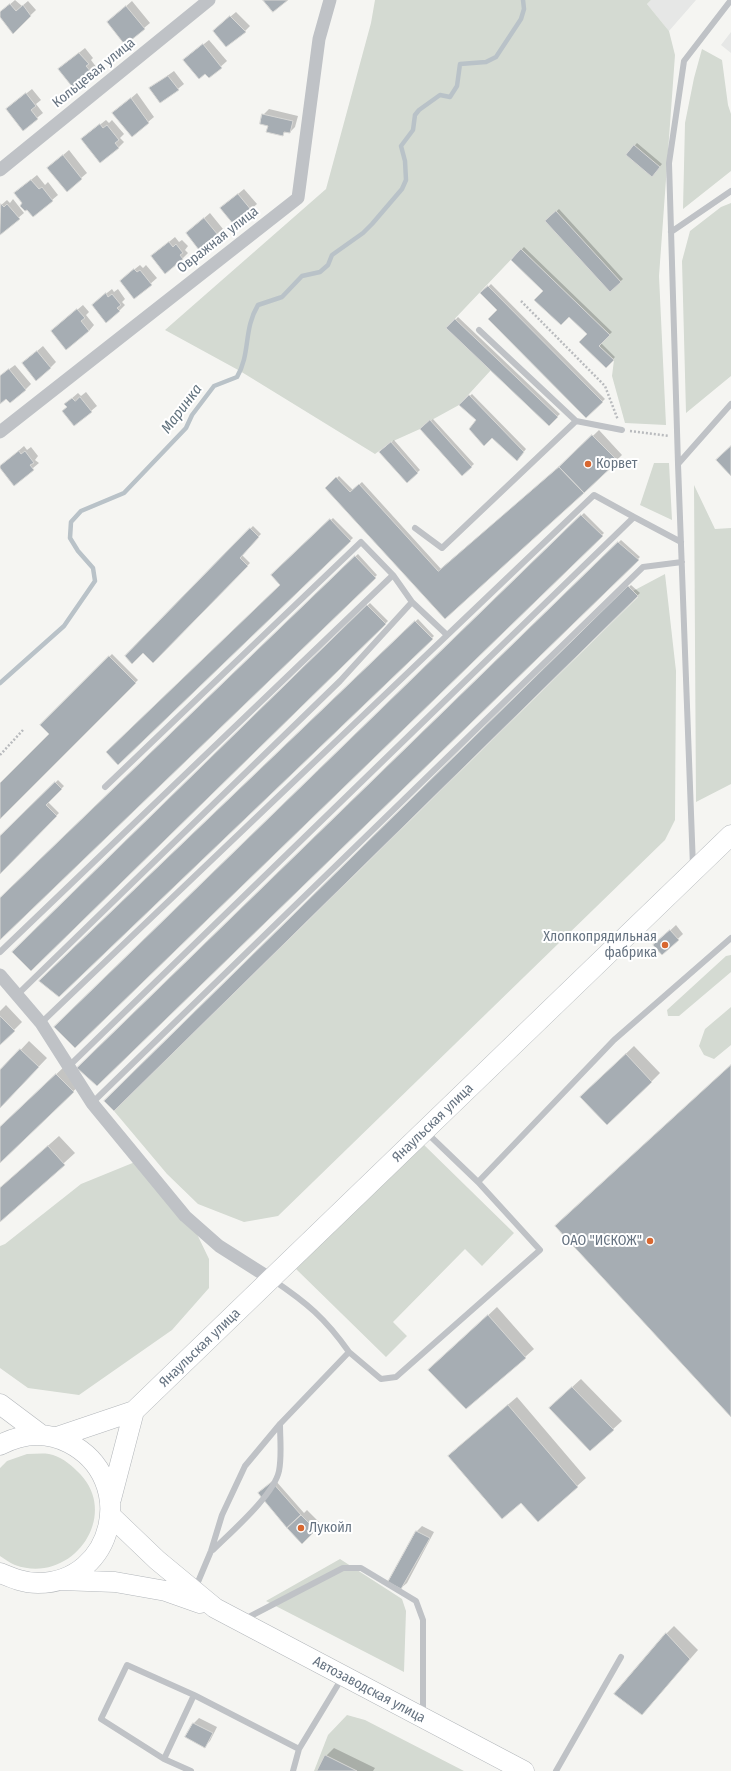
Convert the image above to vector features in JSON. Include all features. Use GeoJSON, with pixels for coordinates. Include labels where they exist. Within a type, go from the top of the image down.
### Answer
{"type":"FeatureCollection","features":[{"type":"Feature","properties":{"kind":"main road","name":"Янаульская улица"},"geometry":{"type":"LineString","coordinates":[[134,1411],[731,835]]}},
{"type":"Feature","properties":{"kind":"main road"},"geometry":{"type":"LineString","coordinates":[[0,1404],[49,1436],[83,1450],[102,1472],[111,1507],[157,1560],[215,1608]]}},
{"type":"Feature","properties":{"kind":"main road"},"geometry":{"type":"LineString","coordinates":[[0,1445],[15,1437],[49,1436],[134,1411],[111,1507],[106,1537],[94,1556],[78,1570],[59,1580]]}},
{"type":"Feature","properties":{"kind":"main road"},"geometry":{"type":"LineString","coordinates":[[0,1573],[18,1580],[38,1583],[59,1580],[115,1582],[166,1591],[215,1608]]}},
{"type":"Feature","properties":{"kind":"main road","name":"Автозаводская улица"},"geometry":{"type":"LineString","coordinates":[[215,1608],[343,1677],[524,1771]]}},
{"type":"Feature","properties":{"kind":"street","name":"Кольцевая улица"},"geometry":{"type":"LineString","coordinates":[[0,170],[209,0]]}},
{"type":"Feature","properties":{"kind":"street","name":"Овражная улица"},"geometry":{"type":"LineString","coordinates":[[0,432],[298,198],[319,39],[330,0]]}},
{"type":"Feature","properties":{"kind":"street"},"geometry":{"type":"LineString","coordinates":[[0,975],[41,1024],[92,1103],[185,1216],[219,1246],[272,1279]]}},
{"type":"Feature","properties":{"kind":"lane"},"geometry":{"type":"LineString","coordinates":[[693,870],[682,562],[680,542],[669,163],[684,61],[731,0]]}},
{"type":"Feature","properties":{"kind":"lane"},"geometry":{"type":"LineString","coordinates":[[671,232],[731,191]]}},
{"type":"Feature","properties":{"kind":"lane"},"geometry":{"type":"LineString","coordinates":[[479,330],[576,421],[622,430]]}},
{"type":"Feature","properties":{"kind":"lane"},"geometry":{"type":"LineString","coordinates":[[678,464],[731,404]]}},
{"type":"Feature","properties":{"kind":"lane"},"geometry":{"type":"LineString","coordinates":[[415,528],[442,548],[576,421]]}},
{"type":"Feature","properties":{"kind":"lane"},"geometry":{"type":"LineString","coordinates":[[41,1024],[594,495],[680,542]]}},
{"type":"Feature","properties":{"kind":"lane"},"geometry":{"type":"LineString","coordinates":[[68,1067],[634,517]]}},
{"type":"Feature","properties":{"kind":"lane"},"geometry":{"type":"LineString","coordinates":[[106,787],[361,542],[393,575],[412,602],[447,635]]}},
{"type":"Feature","properties":{"kind":"lane"},"geometry":{"type":"LineString","coordinates":[[92,1103],[643,567],[682,562]]}},
{"type":"Feature","properties":{"kind":"lane"},"geometry":{"type":"LineString","coordinates":[[0,952],[393,575]]}},
{"type":"Feature","properties":{"kind":"lane"},"geometry":{"type":"LineString","coordinates":[[17,994],[340,681],[412,602]]}},
{"type":"Feature","properties":{"kind":"lane"},"geometry":{"type":"LineString","coordinates":[[478,1182],[614,1040],[731,938]]}},
{"type":"Feature","properties":{"kind":"lane"},"geometry":{"type":"LineString","coordinates":[[272,1279],[301,1299],[330,1326],[349,1352],[382,1379],[396,1377],[540,1250],[478,1182],[425,1130]]}},
{"type":"Feature","properties":{"kind":"lane"},"geometry":{"type":"LineString","coordinates":[[194,1592],[211,1551],[222,1515],[245,1466],[280,1424],[349,1352]]}},
{"type":"Feature","properties":{"kind":"lane"},"geometry":{"type":"LineString","coordinates":[[211,1551],[268,1493],[276,1481],[279,1470],[280,1424]]}},
{"type":"Feature","properties":{"kind":"lane"},"geometry":{"type":"LineString","coordinates":[[240,1622],[343,1568],[362,1568],[416,1601],[423,1620],[423,1718]]}},
{"type":"Feature","properties":{"kind":"lane"},"geometry":{"type":"LineString","coordinates":[[556,1771],[621,1657]]}},
{"type":"Feature","properties":{"kind":"lane"},"geometry":{"type":"LineString","coordinates":[[191,1771],[164,1759],[101,1719],[127,1664],[194,1695],[300,1749]]}},
{"type":"Feature","properties":{"kind":"lane"},"geometry":{"type":"LineString","coordinates":[[293,1771],[300,1749],[343,1677]]}},
{"type":"Feature","properties":{"kind":"lane"},"geometry":{"type":"LineString","coordinates":[[164,1759],[194,1695]]}},
{"type":"Feature","properties":{"kind":"path"},"geometry":{"type":"LineString","coordinates":[[521,301],[605,386],[622,430],[678,437]]}},
{"type":"Feature","properties":{"kind":"path"},"geometry":{"type":"LineString","coordinates":[[0,755],[23,730]]}},
{"type":"Feature","properties":{"kind":"shaded area"},"geometry":{"type":"Polygon","coordinates":[[[375,0],[651,0],[647,4],[669,31],[675,55],[659,276],[666,425],[625,423],[612,376],[614,360],[599,346],[610,335],[521,249],[446,328],[491,370],[459,405],[428,422],[420,429],[391,442],[375,454],[240,371],[165,330],[326,189],[371,23],[375,0]]]}},
{"type":"Feature","properties":{"kind":"shaded area"},"geometry":{"type":"Polygon","coordinates":[[[651,0],[696,0],[669,31],[647,4],[651,0]]]}},
{"type":"Feature","properties":{"kind":"shaded area"},"geometry":{"type":"Polygon","coordinates":[[[731,32],[731,53],[721,45],[731,32]]]}},
{"type":"Feature","properties":{"kind":"shaded area"},"geometry":{"type":"Polygon","coordinates":[[[702,49],[722,60],[728,105],[731,114],[731,171],[683,209],[685,123],[694,78],[702,49]]]}},
{"type":"Feature","properties":{"kind":"shaded area"},"geometry":{"type":"Polygon","coordinates":[[[731,203],[731,376],[686,413],[682,261],[690,231],[721,207],[731,203]]]}},
{"type":"Feature","properties":{"kind":"shaded area"},"geometry":{"type":"Polygon","coordinates":[[[654,463],[669,463],[672,520],[640,505],[654,463]]]}},
{"type":"Feature","properties":{"kind":"shaded area"},"geometry":{"type":"Polygon","coordinates":[[[694,485],[715,529],[731,528],[731,784],[696,802],[694,485]]]}},
{"type":"Feature","properties":{"kind":"shaded area"},"geometry":{"type":"Polygon","coordinates":[[[665,574],[676,671],[675,820],[665,840],[278,1216],[244,1222],[198,1204],[167,1174],[114,1111],[638,597],[633,591],[665,574]]]}},
{"type":"Feature","properties":{"kind":"shaded area"},"geometry":{"type":"Polygon","coordinates":[[[731,955],[731,972],[679,1016],[668,1016],[667,1010],[726,956],[731,955]]]}},
{"type":"Feature","properties":{"kind":"shaded area"},"geometry":{"type":"Polygon","coordinates":[[[731,1007],[731,1045],[714,1059],[704,1055],[699,1046],[705,1029],[731,1007]]]}},
{"type":"Feature","properties":{"kind":"shaded area"},"geometry":{"type":"Polygon","coordinates":[[[421,1142],[514,1233],[482,1266],[465,1249],[393,1322],[407,1336],[386,1357],[296,1269],[421,1142]]]}},
{"type":"Feature","properties":{"kind":"shaded area"},"geometry":{"type":"Polygon","coordinates":[[[135,1162],[196,1232],[209,1259],[209,1288],[172,1330],[79,1395],[28,1388],[0,1368],[0,1246],[5,1244],[81,1184],[135,1162]]]}},
{"type":"Feature","properties":{"kind":"shaded area"},"geometry":{"type":"Polygon","coordinates":[[[27,1454],[49,1454],[57,1456],[68,1463],[77,1471],[90,1488],[95,1506],[93,1525],[85,1542],[72,1556],[56,1565],[36,1569],[15,1565],[0,1556],[0,1468],[7,1461],[27,1454]]]}},
{"type":"Feature","properties":{"kind":"shaded area"},"geometry":{"type":"Polygon","coordinates":[[[340,1559],[402,1599],[406,1611],[404,1672],[266,1601],[340,1559]]]}},
{"type":"Feature","properties":{"kind":"shaded area"},"geometry":{"type":"Polygon","coordinates":[[[347,1715],[365,1720],[464,1771],[314,1771],[328,1735],[347,1715]]]}},
{"type":"Feature","properties":{"kind":"building"},"geometry":{"type":"Polygon","coordinates":[[[263,0],[288,0],[273,12],[263,0]]]}},
{"type":"Feature","properties":{"kind":"building"},"geometry":{"type":"Polygon","coordinates":[[[10,4],[16,11],[23,5],[31,16],[13,34],[0,17],[0,12],[10,4]]]}},
{"type":"Feature","properties":{"kind":"building"},"geometry":{"type":"Polygon","coordinates":[[[126,6],[145,29],[125,45],[107,22],[126,6]]]}},
{"type":"Feature","properties":{"kind":"building"},"geometry":{"type":"Polygon","coordinates":[[[230,16],[246,32],[226,47],[213,31],[230,16]]]}},
{"type":"Feature","properties":{"kind":"building"},"geometry":{"type":"Polygon","coordinates":[[[203,44],[222,68],[209,78],[205,74],[199,79],[183,60],[203,44]]]}},
{"type":"Feature","properties":{"kind":"building"},"geometry":{"type":"Polygon","coordinates":[[[79,53],[89,64],[86,66],[93,74],[74,89],[58,69],[79,53]]]}},
{"type":"Feature","properties":{"kind":"building"},"geometry":{"type":"Polygon","coordinates":[[[168,76],[179,90],[160,103],[149,88],[168,76]]]}},
{"type":"Feature","properties":{"kind":"building"},"geometry":{"type":"Polygon","coordinates":[[[26,93],[36,106],[31,110],[38,119],[23,131],[6,109],[26,93]]]}},
{"type":"Feature","properties":{"kind":"building"},"geometry":{"type":"Polygon","coordinates":[[[131,98],[149,123],[132,137],[112,113],[131,98]]]}},
{"type":"Feature","properties":{"kind":"building"},"geometry":{"type":"Polygon","coordinates":[[[262,114],[293,121],[290,133],[284,132],[283,136],[266,132],[268,126],[260,124],[262,114]]]}},
{"type":"Feature","properties":{"kind":"building"},"geometry":{"type":"Polygon","coordinates":[[[100,124],[103,128],[107,125],[119,140],[115,143],[119,148],[100,163],[81,139],[100,124]]]}},
{"type":"Feature","properties":{"kind":"building"},"geometry":{"type":"Polygon","coordinates":[[[634,145],[660,167],[652,177],[626,155],[634,145]]]}},
{"type":"Feature","properties":{"kind":"building"},"geometry":{"type":"Polygon","coordinates":[[[63,155],[82,179],[67,192],[47,168],[63,155]]]}},
{"type":"Feature","properties":{"kind":"building"},"geometry":{"type":"Polygon","coordinates":[[[31,180],[39,189],[42,187],[53,201],[33,217],[27,210],[25,211],[20,206],[22,203],[14,193],[31,180]]]}},
{"type":"Feature","properties":{"kind":"building"},"geometry":{"type":"Polygon","coordinates":[[[238,194],[252,211],[234,225],[220,208],[238,194]]]}},
{"type":"Feature","properties":{"kind":"building"},"geometry":{"type":"Polygon","coordinates":[[[1,204],[4,207],[7,204],[20,219],[0,235],[1,204]]]}},
{"type":"Feature","properties":{"kind":"building"},"geometry":{"type":"Polygon","coordinates":[[[556,211],[621,282],[610,292],[545,221],[556,211]]]}},
{"type":"Feature","properties":{"kind":"building"},"geometry":{"type":"Polygon","coordinates":[[[204,218],[218,235],[199,250],[186,233],[204,218]]]}},
{"type":"Feature","properties":{"kind":"building"},"geometry":{"type":"Polygon","coordinates":[[[169,242],[173,247],[176,244],[183,253],[180,255],[183,259],[165,274],[151,256],[169,242]]]}},
{"type":"Feature","properties":{"kind":"building"},"geometry":{"type":"Polygon","coordinates":[[[521,249],[610,335],[599,346],[614,360],[606,368],[579,342],[587,334],[569,317],[561,325],[534,300],[543,291],[511,260],[521,249]]]}},
{"type":"Feature","properties":{"kind":"building"},"geometry":{"type":"Polygon","coordinates":[[[134,269],[137,272],[140,270],[152,285],[134,299],[120,281],[134,269]]]}},
{"type":"Feature","properties":{"kind":"building"},"geometry":{"type":"Polygon","coordinates":[[[488,286],[603,402],[586,418],[488,319],[497,310],[480,293],[488,286]]]}},
{"type":"Feature","properties":{"kind":"building"},"geometry":{"type":"Polygon","coordinates":[[[106,293],[108,297],[112,294],[121,305],[117,308],[120,311],[106,323],[92,305],[106,293]]]}},
{"type":"Feature","properties":{"kind":"building"},"geometry":{"type":"Polygon","coordinates":[[[77,309],[85,318],[81,321],[89,331],[66,350],[51,331],[77,309]]]}},
{"type":"Feature","properties":{"kind":"building"},"geometry":{"type":"Polygon","coordinates":[[[455,319],[558,417],[549,426],[446,328],[455,319]]]}},
{"type":"Feature","properties":{"kind":"building"},"geometry":{"type":"Polygon","coordinates":[[[37,351],[51,368],[36,381],[22,363],[37,351]]]}},
{"type":"Feature","properties":{"kind":"building"},"geometry":{"type":"Polygon","coordinates":[[[9,369],[26,390],[10,403],[6,399],[0,404],[0,376],[9,369]]]}},
{"type":"Feature","properties":{"kind":"building"},"geometry":{"type":"Polygon","coordinates":[[[469,395],[524,452],[517,461],[492,438],[484,446],[469,429],[476,420],[459,405],[469,395]]]}},
{"type":"Feature","properties":{"kind":"building"},"geometry":{"type":"Polygon","coordinates":[[[80,397],[92,412],[74,426],[62,411],[67,407],[64,404],[72,398],[75,401],[80,397]]]}},
{"type":"Feature","properties":{"kind":"building"},"geometry":{"type":"Polygon","coordinates":[[[430,420],[472,467],[462,476],[420,429],[430,420]]]}},
{"type":"Feature","properties":{"kind":"building","name":"Корвет"},"geometry":{"type":"Polygon","coordinates":[[[592,435],[618,461],[584,493],[559,467],[592,435]]]}},
{"type":"Feature","properties":{"kind":"building"},"geometry":{"type":"Polygon","coordinates":[[[391,442],[418,473],[407,483],[379,452],[391,442]]]}},
{"type":"Feature","properties":{"kind":"building"},"geometry":{"type":"Polygon","coordinates":[[[731,446],[731,476],[716,460],[731,446]]]}},
{"type":"Feature","properties":{"kind":"building"},"geometry":{"type":"Polygon","coordinates":[[[19,451],[21,454],[25,451],[34,463],[30,465],[34,470],[14,486],[0,466],[19,451]]]}},
{"type":"Feature","properties":{"kind":"building"},"geometry":{"type":"Polygon","coordinates":[[[559,467],[584,493],[445,619],[325,488],[336,477],[350,492],[359,484],[438,571],[559,467]]]}},
{"type":"Feature","properties":{"kind":"building"},"geometry":{"type":"Polygon","coordinates":[[[581,515],[603,536],[75,1048],[54,1027],[581,515]]]}},
{"type":"Feature","properties":{"kind":"building"},"geometry":{"type":"Polygon","coordinates":[[[330,519],[351,541],[118,765],[106,752],[280,585],[271,575],[330,519]]]}},
{"type":"Feature","properties":{"kind":"building"},"geometry":{"type":"Polygon","coordinates":[[[250,528],[259,537],[240,558],[248,566],[153,663],[143,653],[132,664],[125,656],[250,528]]]}},
{"type":"Feature","properties":{"kind":"building"},"geometry":{"type":"Polygon","coordinates":[[[618,542],[639,560],[97,1086],[77,1068],[618,542]]]}},
{"type":"Feature","properties":{"kind":"building"},"geometry":{"type":"Polygon","coordinates":[[[355,556],[376,578],[0,940],[0,898],[355,556]]]}},
{"type":"Feature","properties":{"kind":"building"},"geometry":{"type":"Polygon","coordinates":[[[628,586],[638,596],[114,1111],[104,1101],[628,586]]]}},
{"type":"Feature","properties":{"kind":"building"},"geometry":{"type":"Polygon","coordinates":[[[367,605],[386,624],[31,971],[12,952],[367,605]]]}},
{"type":"Feature","properties":{"kind":"building"},"geometry":{"type":"Polygon","coordinates":[[[415,621],[433,639],[59,997],[39,981],[415,621]]]}},
{"type":"Feature","properties":{"kind":"building"},"geometry":{"type":"Polygon","coordinates":[[[109,656],[136,683],[0,819],[0,783],[49,734],[40,725],[109,656]]]}},
{"type":"Feature","properties":{"kind":"building"},"geometry":{"type":"Polygon","coordinates":[[[55,782],[62,789],[46,805],[57,816],[0,874],[0,836],[55,782]]]}},
{"type":"Feature","properties":{"kind":"building"},"geometry":{"type":"Polygon","coordinates":[[[670,930],[679,940],[662,955],[653,945],[670,930]]]}},
{"type":"Feature","properties":{"kind":"building"},"geometry":{"type":"Polygon","coordinates":[[[0,1016],[15,1031],[0,1045],[0,1016]]]}},
{"type":"Feature","properties":{"kind":"building"},"geometry":{"type":"Polygon","coordinates":[[[20,1049],[39,1067],[0,1108],[0,1070],[20,1049]]]}},
{"type":"Feature","properties":{"kind":"building"},"geometry":{"type":"Polygon","coordinates":[[[626,1054],[652,1082],[607,1125],[580,1097],[626,1054]]]}},
{"type":"Feature","properties":{"kind":"building","name":"ОАО \"ИСКОЖ\""},"geometry":{"type":"Polygon","coordinates":[[[731,1065],[731,1417],[555,1226],[731,1065]]]}},
{"type":"Feature","properties":{"kind":"building"},"geometry":{"type":"Polygon","coordinates":[[[56,1074],[74,1092],[0,1163],[0,1127],[56,1074]]]}},
{"type":"Feature","properties":{"kind":"building"},"geometry":{"type":"Polygon","coordinates":[[[48,1146],[65,1165],[0,1222],[0,1188],[48,1146]]]}},
{"type":"Feature","properties":{"kind":"building"},"geometry":{"type":"Polygon","coordinates":[[[488,1315],[526,1358],[466,1409],[428,1370],[488,1315]]]}},
{"type":"Feature","properties":{"kind":"building"},"geometry":{"type":"Polygon","coordinates":[[[572,1387],[614,1430],[590,1451],[549,1408],[572,1387]]]}},
{"type":"Feature","properties":{"kind":"building"},"geometry":{"type":"Polygon","coordinates":[[[508,1405],[578,1487],[538,1522],[521,1503],[502,1519],[448,1456],[508,1405]]]}},
{"type":"Feature","properties":{"kind":"building"},"geometry":{"type":"Polygon","coordinates":[[[272,1482],[301,1515],[287,1528],[258,1493],[272,1482]]]}},
{"type":"Feature","properties":{"kind":"building"},"geometry":{"type":"Polygon","coordinates":[[[301,1515],[316,1530],[302,1544],[287,1528],[301,1515]]]}},
{"type":"Feature","properties":{"kind":"building"},"geometry":{"type":"Polygon","coordinates":[[[416,1531],[430,1538],[401,1589],[388,1582],[416,1531]]]}},
{"type":"Feature","properties":{"kind":"building"},"geometry":{"type":"Polygon","coordinates":[[[666,1633],[690,1659],[642,1715],[614,1694],[666,1633]]]}},
{"type":"Feature","properties":{"kind":"building"},"geometry":{"type":"Polygon","coordinates":[[[193,1723],[213,1733],[205,1748],[185,1737],[193,1723]]]}},
{"type":"Feature","properties":{"kind":"building"},"geometry":{"type":"Polygon","coordinates":[[[325,1755],[357,1771],[317,1771],[325,1755]]]}},
{"type":"Feature","properties":{"kind":"waterway","name":"Маринка"},"geometry":{"type":"LineString","coordinates":[[0,683],[64,626],[95,581],[93,568],[78,551],[70,538],[71,522],[81,511],[124,493],[186,428],[192,415],[214,386],[237,377],[244,359],[250,323],[258,305],[282,297],[302,276],[320,272],[328,265],[332,255],[363,233],[372,224],[402,189],[406,180],[405,161],[401,146],[413,130],[415,115],[419,110],[440,95],[450,97],[457,86],[460,64],[486,62],[496,57],[521,19],[524,9],[523,0]]}},
{"type":"Feature","properties":{"kind":"place","name":"Корвет"},"geometry":{"type":"Point","coordinates":[588,464]}},
{"type":"Feature","properties":{"kind":"place","name":"Хлопкопрядильная фабрика"},"geometry":{"type":"Point","coordinates":[665,945]}},
{"type":"Feature","properties":{"kind":"place","name":"ОАО \"ИСКОЖ\""},"geometry":{"type":"Point","coordinates":[650,1241]}},
{"type":"Feature","properties":{"kind":"place","name":"Лукойл"},"geometry":{"type":"Point","coordinates":[301,1528]}}]}
